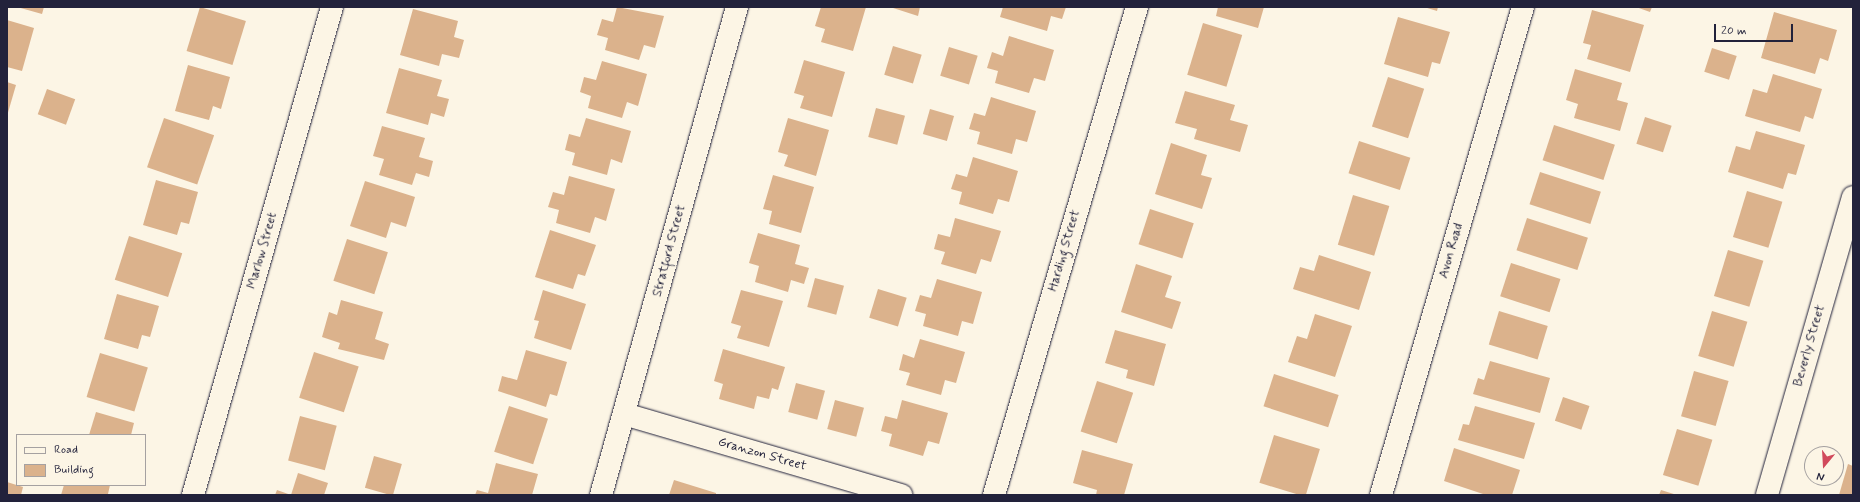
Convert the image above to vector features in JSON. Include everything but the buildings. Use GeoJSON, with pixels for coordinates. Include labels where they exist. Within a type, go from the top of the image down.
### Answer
{"type":"FeatureCollection","features":[{"type":"Feature","properties":{"kind":"street","name":"Marlow Street"},"geometry":{"type":"LineString","coordinates":[[193,495],[332,7]]}},
{"type":"Feature","properties":{"kind":"street","name":"Stratford Street"},"geometry":{"type":"LineString","coordinates":[[602,495],[737,7]]}},
{"type":"Feature","properties":{"kind":"street","name":"Harding Street"},"geometry":{"type":"LineString","coordinates":[[994,495],[1136,7]]}},
{"type":"Feature","properties":{"kind":"street","name":"Avon Road"},"geometry":{"type":"LineString","coordinates":[[1381,495],[1523,7]]}},
{"type":"Feature","properties":{"kind":"street","name":"Beverly Street"},"geometry":{"type":"LineString","coordinates":[[1767,495],[1853,197]]}},
{"type":"Feature","properties":{"kind":"street","name":"Granzon Street"},"geometry":{"type":"LineString","coordinates":[[624,414],[901,495]]}}]}
